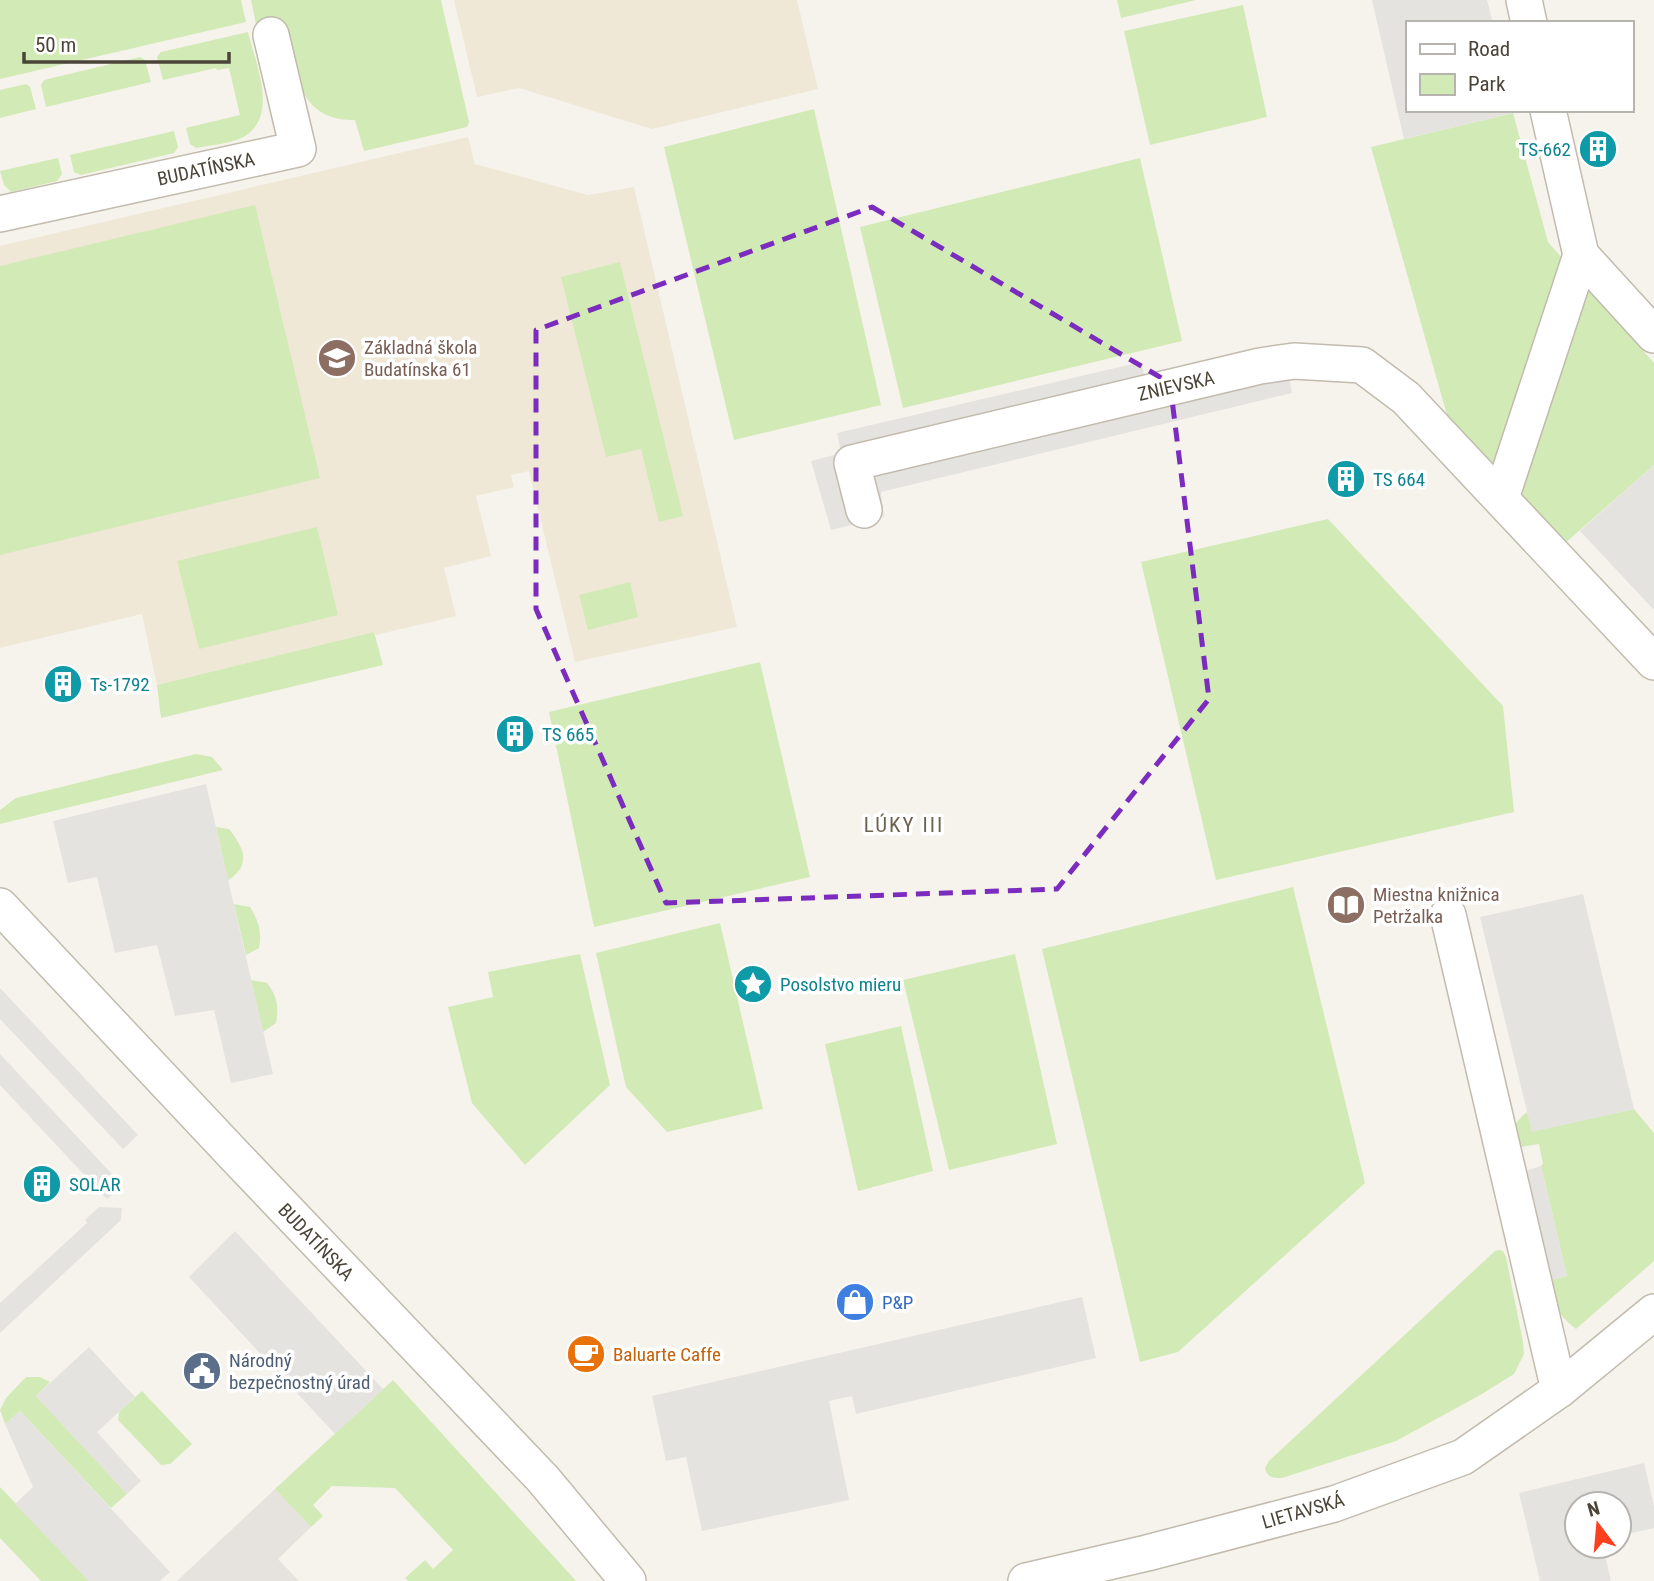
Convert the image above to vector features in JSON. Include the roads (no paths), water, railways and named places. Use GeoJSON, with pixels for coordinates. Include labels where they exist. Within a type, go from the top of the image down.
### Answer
{"type":"FeatureCollection","features":[{"type":"Feature","properties":{"kind":"street"},"geometry":{"type":"LineString","coordinates":[[1524,0],[1529,21]]}},
{"type":"Feature","properties":{"kind":"street","name":"BUDATÍNSKA"},"geometry":{"type":"LineString","coordinates":[[0,214],[298,149],[271,35]]}},
{"type":"Feature","properties":{"kind":"street"},"geometry":{"type":"LineString","coordinates":[[1548,112],[1581,255],[1654,335]]}},
{"type":"Feature","properties":{"kind":"street"},"geometry":{"type":"LineString","coordinates":[[1500,498],[1581,255]]}},
{"type":"Feature","properties":{"kind":"street","name":"ZNIEVSKA"},"geometry":{"type":"LineString","coordinates":[[864,510],[852,463],[1249,369],[1294,361],[1362,365],[1406,398],[1654,662]]}},
{"type":"Feature","properties":{"kind":"street","name":"BUDATÍNSKA"},"geometry":{"type":"LineString","coordinates":[[0,906],[543,1479],[628,1581]]}},
{"type":"Feature","properties":{"kind":"street"},"geometry":{"type":"LineString","coordinates":[[1448,915],[1559,1390]]}},
{"type":"Feature","properties":{"kind":"street","name":"LIETAVSKÁ"},"geometry":{"type":"LineString","coordinates":[[1026,1581],[1147,1553],[1334,1504],[1463,1457],[1559,1390],[1654,1312]]}},
{"type":"Feature","properties":{"kind":"street"},"geometry":{"type":"LineString","coordinates":[[605,1554],[652,1581]]}},
{"type":"Feature","properties":{"kind":"place","name":"TS-662"},"geometry":{"type":"Point","coordinates":[1598,149]}},
{"type":"Feature","properties":{"kind":"place","name":"Základná škola Budatínska 61"},"geometry":{"type":"Point","coordinates":[337,358]}},
{"type":"Feature","properties":{"kind":"place","name":"TS 664"},"geometry":{"type":"Point","coordinates":[1346,479]}},
{"type":"Feature","properties":{"kind":"place","name":"Ts-1792"},"geometry":{"type":"Point","coordinates":[63,684]}},
{"type":"Feature","properties":{"kind":"place","name":"TS 665"},"geometry":{"type":"Point","coordinates":[515,734]}},
{"type":"Feature","properties":{"kind":"place","name":"Miestna knižnica Petržalka"},"geometry":{"type":"Point","coordinates":[1346,905]}},
{"type":"Feature","properties":{"kind":"place","name":"Posolstvo mieru"},"geometry":{"type":"Point","coordinates":[753,984]}},
{"type":"Feature","properties":{"kind":"place","name":"SOLAR"},"geometry":{"type":"Point","coordinates":[42,1184]}},
{"type":"Feature","properties":{"kind":"place","name":"P&P"},"geometry":{"type":"Point","coordinates":[855,1302]}},
{"type":"Feature","properties":{"kind":"place","name":"Baluarte Caffe"},"geometry":{"type":"Point","coordinates":[586,1354]}},
{"type":"Feature","properties":{"kind":"place","name":"Národný bezpečnostný úrad"},"geometry":{"type":"Point","coordinates":[202,1371]}},
{"type":"Feature","properties":{"kind":"district","name":"LÚKY III"},"geometry":{"type":"Point","coordinates":[904,825]}}]}
